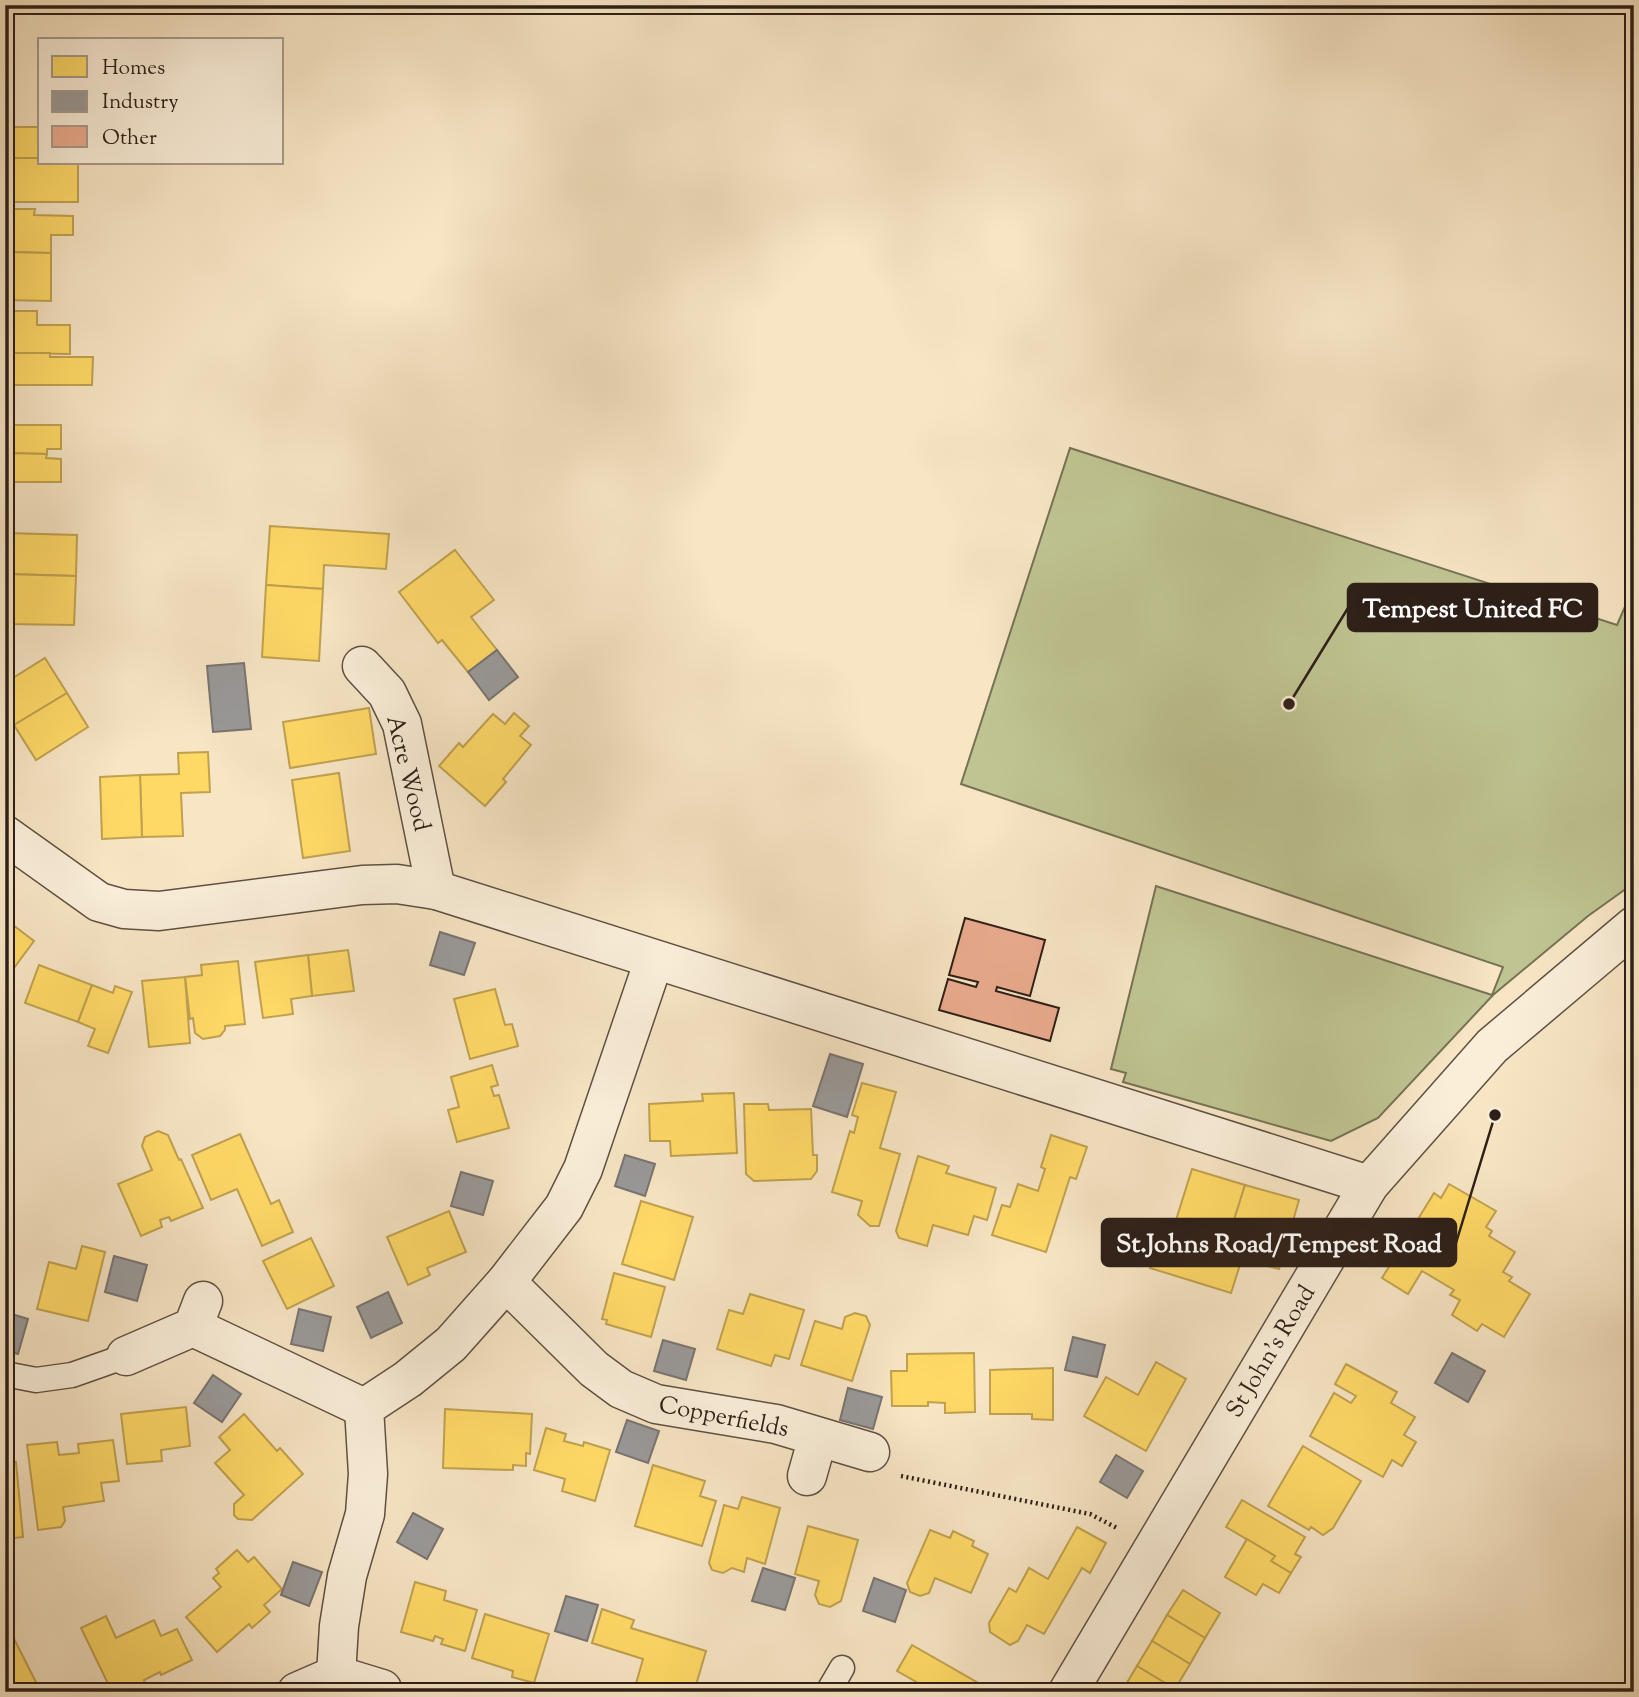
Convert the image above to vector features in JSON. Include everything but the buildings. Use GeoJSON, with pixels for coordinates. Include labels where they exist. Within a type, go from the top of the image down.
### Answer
{"type":"FeatureCollection","features":[{"type":"Feature","properties":{"kind":"street","name":"Acre Wood"},"geometry":{"type":"LineString","coordinates":[[362,666],[387,693],[402,724],[436,890]]}},
{"type":"Feature","properties":{"kind":"street"},"geometry":{"type":"LineString","coordinates":[[5,835],[99,902],[124,909],[159,911],[362,885],[397,884],[436,890],[1369,1185]]}},
{"type":"Feature","properties":{"kind":"street","name":"St John's Road"},"geometry":{"type":"LineString","coordinates":[[1068,1692],[1369,1185],[1492,1046],[1634,926]]}},
{"type":"Feature","properties":{"kind":"street"},"geometry":{"type":"LineString","coordinates":[[364,1408],[408,1379],[452,1344],[506,1282],[564,1207],[583,1169],[654,960]]}},
{"type":"Feature","properties":{"kind":"street","name":"Copperfields"},"geometry":{"type":"LineString","coordinates":[[506,1282],[594,1369],[621,1389],[656,1404],[776,1424],[870,1452]]}},
{"type":"Feature","properties":{"kind":"street"},"geometry":{"type":"LineString","coordinates":[[126,1356],[198,1314],[364,1408]]}},
{"type":"Feature","properties":{"kind":"street"},"geometry":{"type":"LineString","coordinates":[[336,1675],[339,1626],[347,1576],[365,1514],[368,1475],[364,1408]]}},
{"type":"Feature","properties":{"kind":"street","name":"Copperfields"},"geometry":{"type":"LineString","coordinates":[[807,1476],[818,1437]]}},
{"type":"Feature","properties":{"kind":"street"},"geometry":{"type":"LineString","coordinates":[[297,1692],[336,1675],[384,1690]]}},
{"type":"Feature","properties":{"kind":"lane"},"geometry":{"type":"LineString","coordinates":[[5,1374],[36,1380],[72,1375],[126,1356]]}},
{"type":"Feature","properties":{"kind":"lane"},"geometry":{"type":"LineString","coordinates":[[828,1692],[842,1668]]}},
{"type":"Feature","properties":{"kind":"path"},"geometry":{"type":"LineString","coordinates":[[870,1452],[879,1469],[909,1478],[1090,1514],[1154,1546]]}},
{"type":"Feature","properties":{"kind":"green space"},"geometry":{"type":"Polygon","coordinates":[[[1070,448],[1617,625],[1627,602],[1634,605],[1634,883],[1588,916],[1493,995],[1378,1118],[1331,1141],[1123,1082],[1126,1073],[1111,1069],[1156,886],[1492,995],[1503,967],[961,784],[1070,448]]]}},
{"type":"Feature","properties":{"kind":"place","name":"Tempest United FC"},"geometry":{"type":"Point","coordinates":[1289,704]}},
{"type":"Feature","properties":{"kind":"place","name":"St.Johns Road/Tempest Road"},"geometry":{"type":"Point","coordinates":[1495,1115]}}]}
